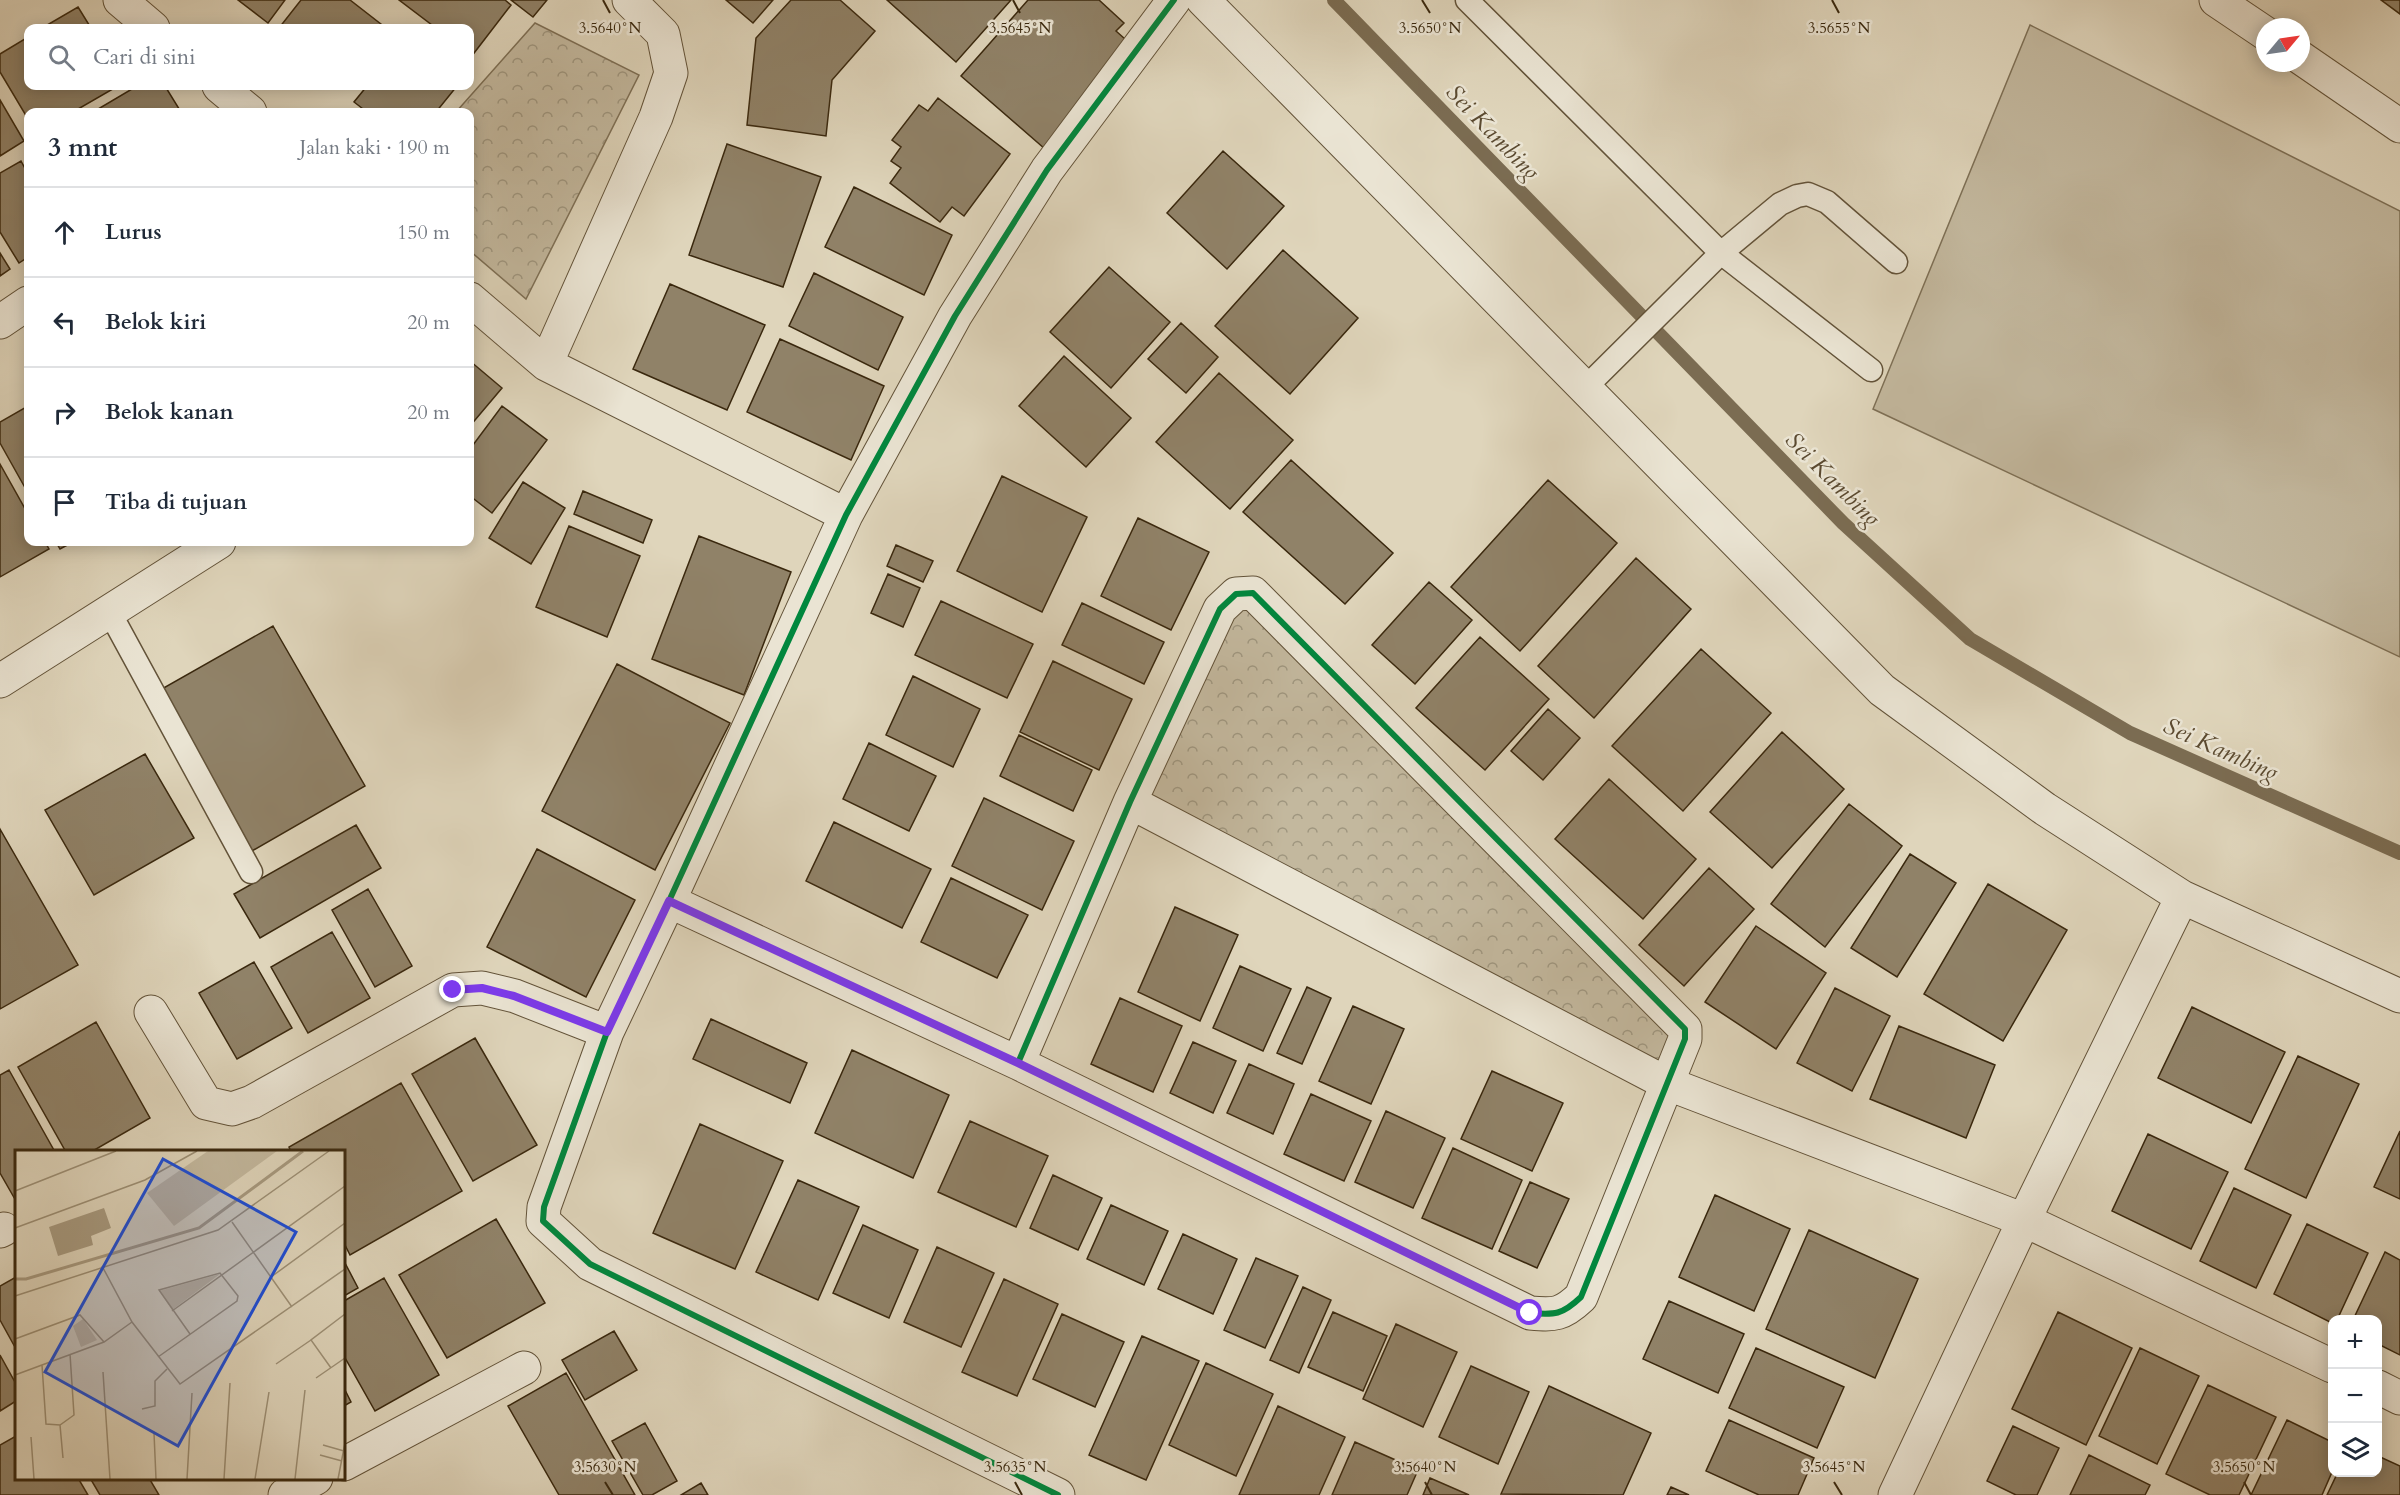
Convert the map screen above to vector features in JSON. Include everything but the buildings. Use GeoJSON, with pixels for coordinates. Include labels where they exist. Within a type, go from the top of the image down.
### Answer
{"type":"FeatureCollection","features":[{"type":"Feature","properties":{"kind":"street"},"geometry":{"type":"LineString","coordinates":[[120,0],[148,24]]}},
{"type":"Feature","properties":{"kind":"street"},"geometry":{"type":"LineString","coordinates":[[546,363],[656,117],[671,73],[663,34],[629,0]]}},
{"type":"Feature","properties":{"kind":"street"},"geometry":{"type":"LineString","coordinates":[[1058,1495],[590,1264],[543,1221],[544,1207],[607,1032],[846,515],[955,316],[1047,170],[1174,0]]}},
{"type":"Feature","properties":{"kind":"street"},"geometry":{"type":"LineString","coordinates":[[1203,0],[1882,690],[2045,809],[2182,897],[2400,996]]}},
{"type":"Feature","properties":{"kind":"street"},"geometry":{"type":"LineString","coordinates":[[2216,0],[2256,27]]}},
{"type":"Feature","properties":{"kind":"street"},"geometry":{"type":"LineString","coordinates":[[2310,64],[2400,126]]}},
{"type":"Feature","properties":{"kind":"street"},"geometry":{"type":"LineString","coordinates":[[224,90],[245,108]]}},
{"type":"Feature","properties":{"kind":"street"},"geometry":{"type":"LineString","coordinates":[[474,302],[546,363],[846,515]]}},
{"type":"Feature","properties":{"kind":"street"},"geometry":{"type":"LineString","coordinates":[[0,322],[24,306]]}},
{"type":"Feature","properties":{"kind":"street"},"geometry":{"type":"LineString","coordinates":[[0,681],[213,546]]}},
{"type":"Feature","properties":{"kind":"street"},"geometry":{"type":"LineString","coordinates":[[669,901],[1018,1063],[1530,1313],[1553,1315],[1567,1310],[1581,1297],[1685,1039],[1685,1029],[1253,593],[1236,594],[1220,609],[1130,802],[1018,1063]]}},
{"type":"Feature","properties":{"kind":"street"},"geometry":{"type":"LineString","coordinates":[[1130,802],[1666,1083],[2024,1220],[2328,1364]]}},
{"type":"Feature","properties":{"kind":"street"},"geometry":{"type":"LineString","coordinates":[[1904,1492],[2024,1220],[2182,897]]}},
{"type":"Feature","properties":{"kind":"street"},"geometry":{"type":"LineString","coordinates":[[151,1012],[206,1103],[232,1109],[252,1102],[453,990],[482,988],[514,996],[607,1032]]}},
{"type":"Feature","properties":{"kind":"street"},"geometry":{"type":"LineString","coordinates":[[345,1463],[524,1368]]}},
{"type":"Feature","properties":{"kind":"street"},"geometry":{"type":"LineString","coordinates":[[2382,1389],[2400,1398]]}},
{"type":"Feature","properties":{"kind":"street"},"geometry":{"type":"LineString","coordinates":[[285,1495],[314,1480]]}},
{"type":"Feature","properties":{"kind":"lane"},"geometry":{"type":"LineString","coordinates":[[1467,0],[1721,253],[1871,370]]}},
{"type":"Feature","properties":{"kind":"lane"},"geometry":{"type":"LineString","coordinates":[[1585,388],[1721,253],[1780,204],[1808,194],[1827,202],[1896,262]]}},
{"type":"Feature","properties":{"kind":"lane"},"geometry":{"type":"LineString","coordinates":[[109,611],[251,872]]}},
{"type":"Feature","properties":{"kind":"green space"},"geometry":{"type":"Polygon","coordinates":[[[535,23],[639,75],[526,299],[474,254],[474,108],[460,108],[535,23]]]}},
{"type":"Feature","properties":{"kind":"green space"},"geometry":{"type":"Polygon","coordinates":[[[2030,25],[2400,211],[2400,657],[1873,409],[2030,25]]]}},
{"type":"Feature","properties":{"kind":"green space"},"geometry":{"type":"Polygon","coordinates":[[[1243,598],[1680,1041],[1663,1079],[1144,798],[1243,598]]]}},
{"type":"Feature","properties":{"kind":"waterway","name":"Sei Kambing"},"geometry":{"type":"LineString","coordinates":[[1334,0],[1843,523],[1970,639],[2130,733],[2400,853]]}},
{"type":"Feature","properties":{"kind":"cycle path"},"geometry":{"type":"LineString","coordinates":[[1058,1495],[590,1264],[543,1221],[544,1207],[607,1032],[846,515],[955,316],[1047,170],[1174,0]]}},
{"type":"Feature","properties":{"kind":"cycle path"},"geometry":{"type":"LineString","coordinates":[[669,901],[1018,1063],[1530,1313],[1558,1313],[1581,1297],[1685,1039],[1685,1029],[1253,593],[1236,594],[1220,609],[1130,802],[1018,1063]]}},
{"type":"Feature","properties":{"kind":"route"},"geometry":{"type":"LineString","coordinates":[[453,990],[482,988],[514,996],[607,1032],[669,901],[1018,1063],[1530,1313]]}}]}
